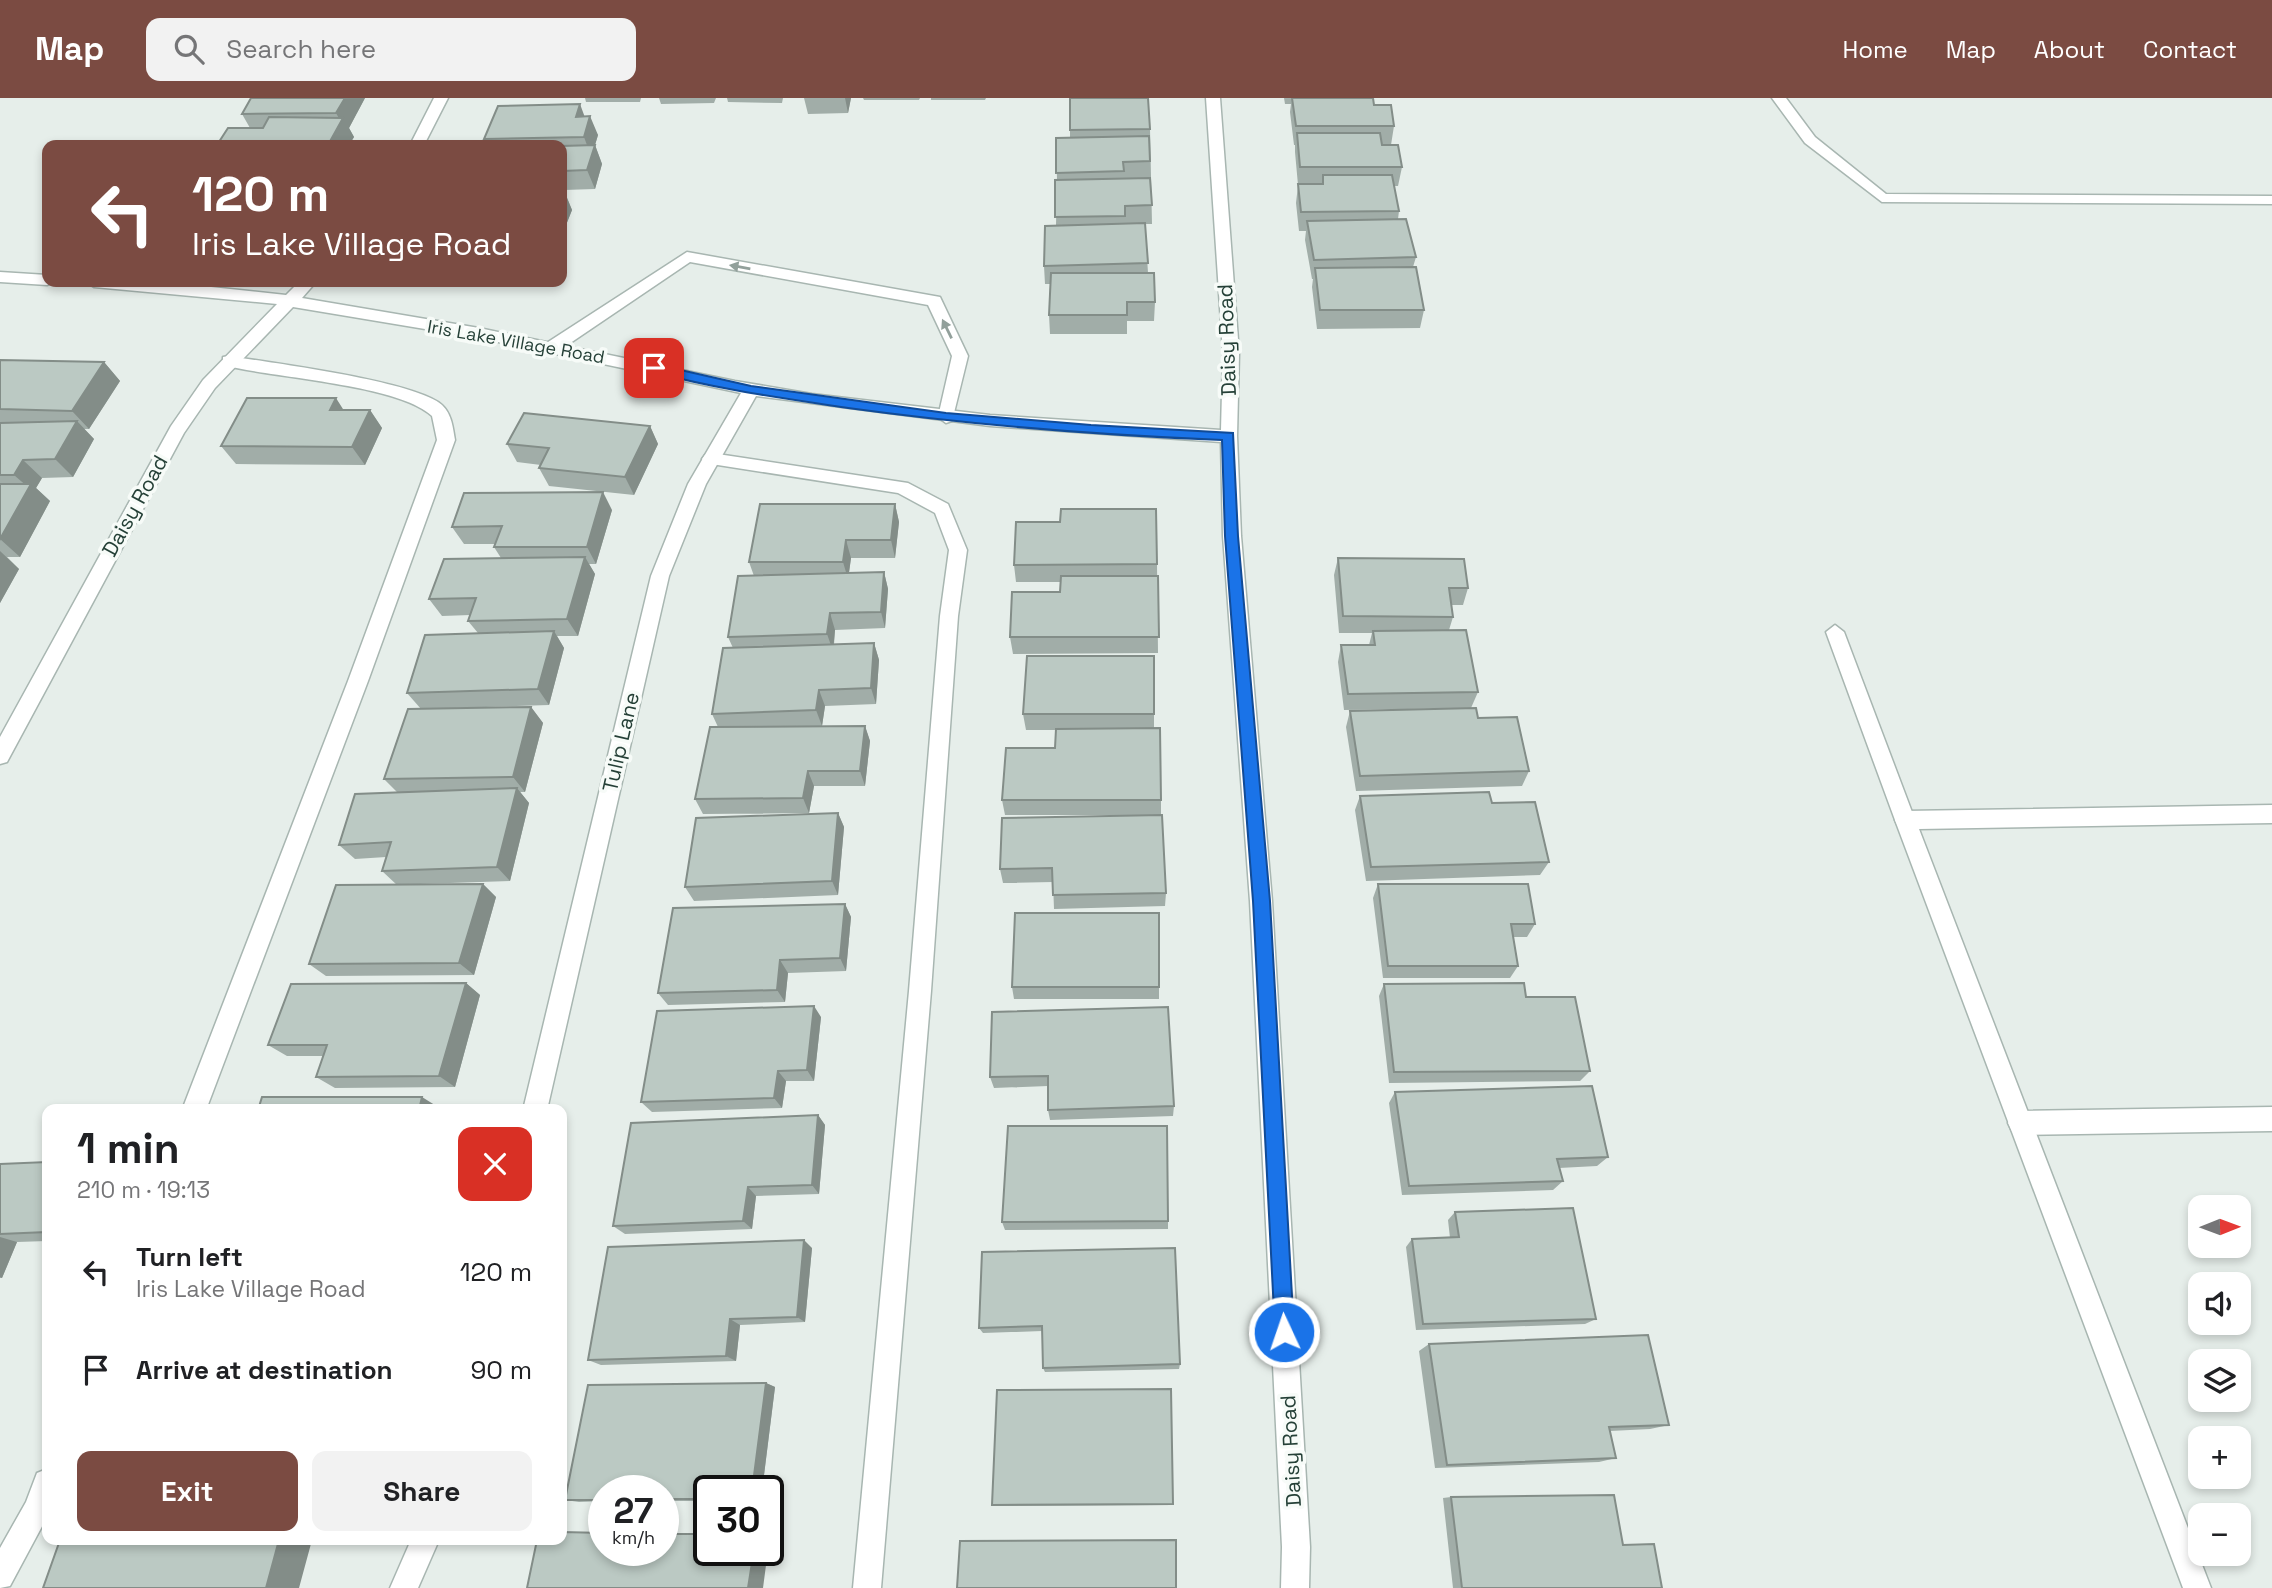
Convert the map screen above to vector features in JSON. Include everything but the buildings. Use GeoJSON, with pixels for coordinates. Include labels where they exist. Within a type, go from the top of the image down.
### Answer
{"type":"FeatureCollection","features":[{"type":"Feature","properties":{"kind":"street"},"geometry":{"type":"LineString","coordinates":[[420,140],[441,98]]}},
{"type":"Feature","properties":{"kind":"street","name":"Daisy Road"},"geometry":{"type":"LineString","coordinates":[[1213,98],[1231,353],[1229,436],[1232,536],[1261,901],[1296,1547],[1295,1588]]}},
{"type":"Feature","properties":{"kind":"street"},"geometry":{"type":"LineString","coordinates":[[1779,98],[1810,140],[1882,198],[2272,200]]}},
{"type":"Feature","properties":{"kind":"street"},"geometry":{"type":"LineString","coordinates":[[551,348],[687,257],[934,301],[960,356],[946,417]]}},
{"type":"Feature","properties":{"kind":"street"},"geometry":{"type":"LineString","coordinates":[[0,277],[42,280]]}},
{"type":"Feature","properties":{"kind":"street","name":"Iris Lake Village Road"},"geometry":{"type":"LineString","coordinates":[[146,287],[290,301],[551,348],[751,390],[946,417],[1091,430],[1229,436]]}},
{"type":"Feature","properties":{"kind":"street","name":"Daisy Road"},"geometry":{"type":"LineString","coordinates":[[0,757],[158,463],[209,384],[303,287]]}},
{"type":"Feature","properties":{"kind":"street"},"geometry":{"type":"LineString","coordinates":[[196,1104],[358,681],[446,440],[438,411],[425,401],[397,393],[229,361]]}},
{"type":"Feature","properties":{"kind":"street","name":"Tulip Lane"},"geometry":{"type":"LineString","coordinates":[[535,1104],[660,576],[677,531],[711,459],[751,390]]}},
{"type":"Feature","properties":{"kind":"street"},"geometry":{"type":"LineString","coordinates":[[711,459],[902,487],[942,509],[958,550],[949,616],[920,991],[867,1588]]}},
{"type":"Feature","properties":{"kind":"street"},"geometry":{"type":"LineString","coordinates":[[1835,632],[2197,1588]]}},
{"type":"Feature","properties":{"kind":"street"},"geometry":{"type":"LineString","coordinates":[[1905,820],[2272,814]]}},
{"type":"Feature","properties":{"kind":"street"},"geometry":{"type":"LineString","coordinates":[[2020,1123],[2272,1119]]}},
{"type":"Feature","properties":{"kind":"street"},"geometry":{"type":"LineString","coordinates":[[0,1576],[42,1496]]}},
{"type":"Feature","properties":{"kind":"street"},"geometry":{"type":"LineString","coordinates":[[404,1588],[423,1545]]}},
{"type":"Feature","properties":{"kind":"route"},"geometry":{"type":"LineString","coordinates":[[654,368],[751,390],[946,417],[1091,430],[1229,436],[1232,536],[1261,901],[1284,1332]]}}]}
